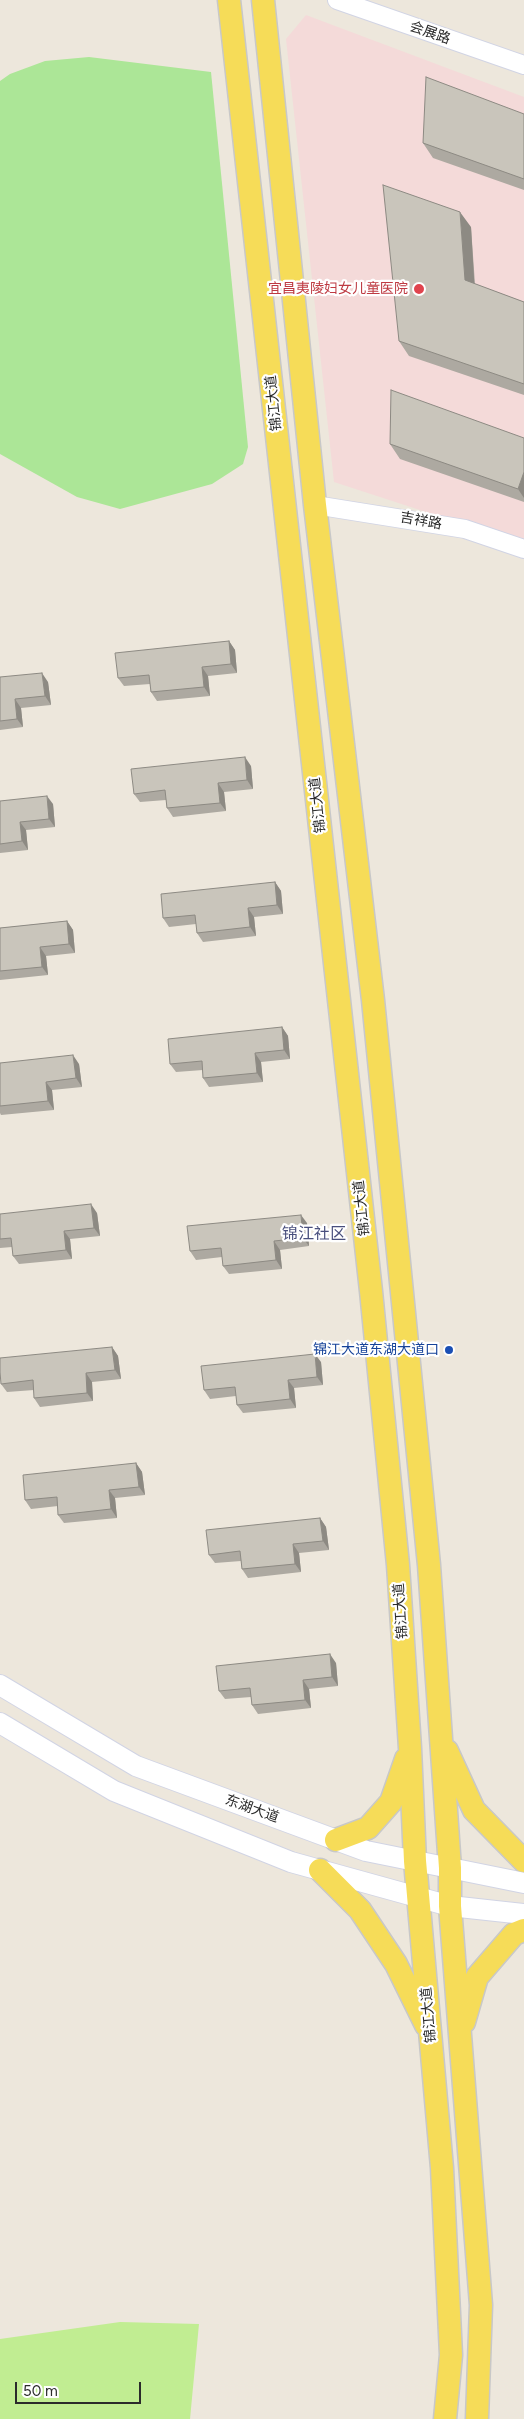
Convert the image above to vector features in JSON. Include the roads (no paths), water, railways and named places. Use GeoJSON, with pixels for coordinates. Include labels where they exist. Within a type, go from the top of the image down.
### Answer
{"type":"FeatureCollection","features":[{"type":"Feature","properties":{"kind":"main road","name":"锦江大道"},"geometry":{"type":"LineString","coordinates":[[229,0],[371,1291],[398,1565],[415,1861],[442,2168],[451,2355],[445,2419]]}},
{"type":"Feature","properties":{"kind":"main road","name":"锦江大道"},"geometry":{"type":"LineString","coordinates":[[263,0],[315,505],[372,1000],[429,1565],[450,1868],[450,1906],[481,2305],[477,2419]]}},
{"type":"Feature","properties":{"kind":"main road","name":"东湖大道"},"geometry":{"type":"LineString","coordinates":[[0,1685],[136,1766],[366,1851],[524,1883]]}},
{"type":"Feature","properties":{"kind":"main road"},"geometry":{"type":"LineString","coordinates":[[0,1723],[114,1791],[291,1862],[450,1906],[524,1914]]}},
{"type":"Feature","properties":{"kind":"main road"},"geometry":{"type":"LineString","coordinates":[[442,1740],[474,1810],[524,1861]]}},
{"type":"Feature","properties":{"kind":"main road"},"geometry":{"type":"LineString","coordinates":[[336,1840],[368,1828],[391,1802],[410,1748]]}},
{"type":"Feature","properties":{"kind":"main road"},"geometry":{"type":"LineString","coordinates":[[320,1870],[360,1910],[396,1964],[431,2036]]}},
{"type":"Feature","properties":{"kind":"main road"},"geometry":{"type":"LineString","coordinates":[[460,2038],[477,1976],[514,1934],[524,1930]]}},
{"type":"Feature","properties":{"kind":"street","name":"会展路"},"geometry":{"type":"LineString","coordinates":[[337,0],[524,65]]}},
{"type":"Feature","properties":{"kind":"street","name":"吉祥路"},"geometry":{"type":"LineString","coordinates":[[315,505],[456,527],[524,549]]}},
{"type":"Feature","properties":{"kind":"place","name":"宜昌夷陵妇女儿童医院"},"geometry":{"type":"Point","coordinates":[419,289]}},
{"type":"Feature","properties":{"kind":"place","name":"锦江大道东湖大道口"},"geometry":{"type":"Point","coordinates":[449,1350]}},
{"type":"Feature","properties":{"kind":"district","name":"锦江社区"},"geometry":{"type":"Point","coordinates":[314,1234]}}]}
